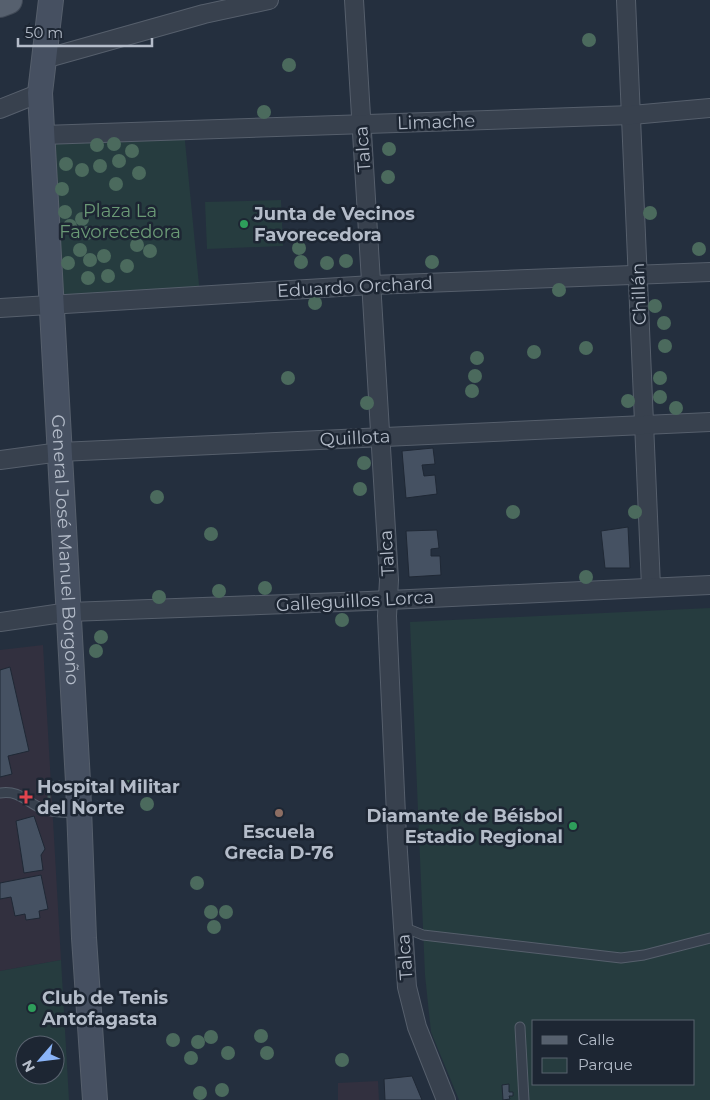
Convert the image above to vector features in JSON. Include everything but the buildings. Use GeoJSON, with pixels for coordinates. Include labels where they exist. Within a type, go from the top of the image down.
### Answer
{"type":"FeatureCollection","features":[{"type":"Feature","properties":{"kind":"main road"},"geometry":{"type":"LineString","coordinates":[[0,3],[8,0]]}},
{"type":"Feature","properties":{"kind":"street","name":"General José Manuel Borgoño"},"geometry":{"type":"LineString","coordinates":[[51,0],[40,93],[78,782],[84,938],[95,1100]]}},
{"type":"Feature","properties":{"kind":"street"},"geometry":{"type":"LineString","coordinates":[[44,59],[204,14],[268,0]]}},
{"type":"Feature","properties":{"kind":"street","name":"Talca"},"geometry":{"type":"LineString","coordinates":[[354,0],[389,580],[388,599],[407,987],[418,1027],[446,1100]]}},
{"type":"Feature","properties":{"kind":"street","name":"Chillán"},"geometry":{"type":"LineString","coordinates":[[626,0],[651,587]]}},
{"type":"Feature","properties":{"kind":"street"},"geometry":{"type":"LineString","coordinates":[[0,109],[40,93]]}},
{"type":"Feature","properties":{"kind":"street","name":"Limache"},"geometry":{"type":"LineString","coordinates":[[43,135],[632,115],[710,108]]}},
{"type":"Feature","properties":{"kind":"street","name":"Eduardo Orchard"},"geometry":{"type":"LineString","coordinates":[[0,308],[372,285],[710,272]]}},
{"type":"Feature","properties":{"kind":"street","name":"Quillota"},"geometry":{"type":"LineString","coordinates":[[0,460],[60,452],[710,422]]}},
{"type":"Feature","properties":{"kind":"street","name":"Galleguillos Lorca"},"geometry":{"type":"LineString","coordinates":[[0,622],[68,612],[710,585]]}},
{"type":"Feature","properties":{"kind":"lane"},"geometry":{"type":"LineString","coordinates":[[0,793],[17,792],[42,808],[53,812],[79,813]]}},
{"type":"Feature","properties":{"kind":"lane"},"geometry":{"type":"LineString","coordinates":[[403,927],[423,935],[621,958],[644,955],[710,938]]}},
{"type":"Feature","properties":{"kind":"lane"},"geometry":{"type":"LineString","coordinates":[[520,1027],[524,1100]]}},
{"type":"Feature","properties":{"kind":"path"},"geometry":{"type":"LineString","coordinates":[[43,800],[49,802],[49,783],[78,782]]}},
{"type":"Feature","properties":{"kind":"shaded area","name":"Hospital Militar del Norte"},"geometry":{"type":"Polygon","coordinates":[[[43,645],[61,960],[0,971],[0,650],[43,645]]]}},
{"type":"Feature","properties":{"kind":"shaded area"},"geometry":{"type":"Polygon","coordinates":[[[378,1081],[379,1100],[338,1100],[338,1083],[378,1081]]]}},
{"type":"Feature","properties":{"kind":"green space","name":"Plaza La Favorecedora"},"geometry":{"type":"Polygon","coordinates":[[[184,131],[200,295],[52,304],[43,135],[184,131]]]}},
{"type":"Feature","properties":{"kind":"green space","name":"Junta de Vecinos Favorecedora"},"geometry":{"type":"Polygon","coordinates":[[[281,200],[283,246],[207,249],[205,202],[281,200]]]}},
{"type":"Feature","properties":{"kind":"green space"},"geometry":{"type":"Polygon","coordinates":[[[710,608],[710,1100],[459,1100],[431,1032],[425,975],[410,622],[710,608]]]}},
{"type":"Feature","properties":{"kind":"green space","name":"Club de Tenis Antofagasta"},"geometry":{"type":"Polygon","coordinates":[[[61,960],[69,1100],[0,1100],[0,971],[61,960]]]}},
{"type":"Feature","properties":{"kind":"place","name":"Junta de Vecinos Favorecedora"},"geometry":{"type":"Point","coordinates":[244,224]}},
{"type":"Feature","properties":{"kind":"place","name":"Hospital Militar del Norte"},"geometry":{"type":"Point","coordinates":[26,797]}},
{"type":"Feature","properties":{"kind":"place","name":"Escuela Grecia D-76"},"geometry":{"type":"Point","coordinates":[279,813]}},
{"type":"Feature","properties":{"kind":"place","name":"Diamante de Béisbol Estadio Regional"},"geometry":{"type":"Point","coordinates":[573,826]}},
{"type":"Feature","properties":{"kind":"place","name":"Club de Tenis Antofagasta"},"geometry":{"type":"Point","coordinates":[32,1008]}}]}
